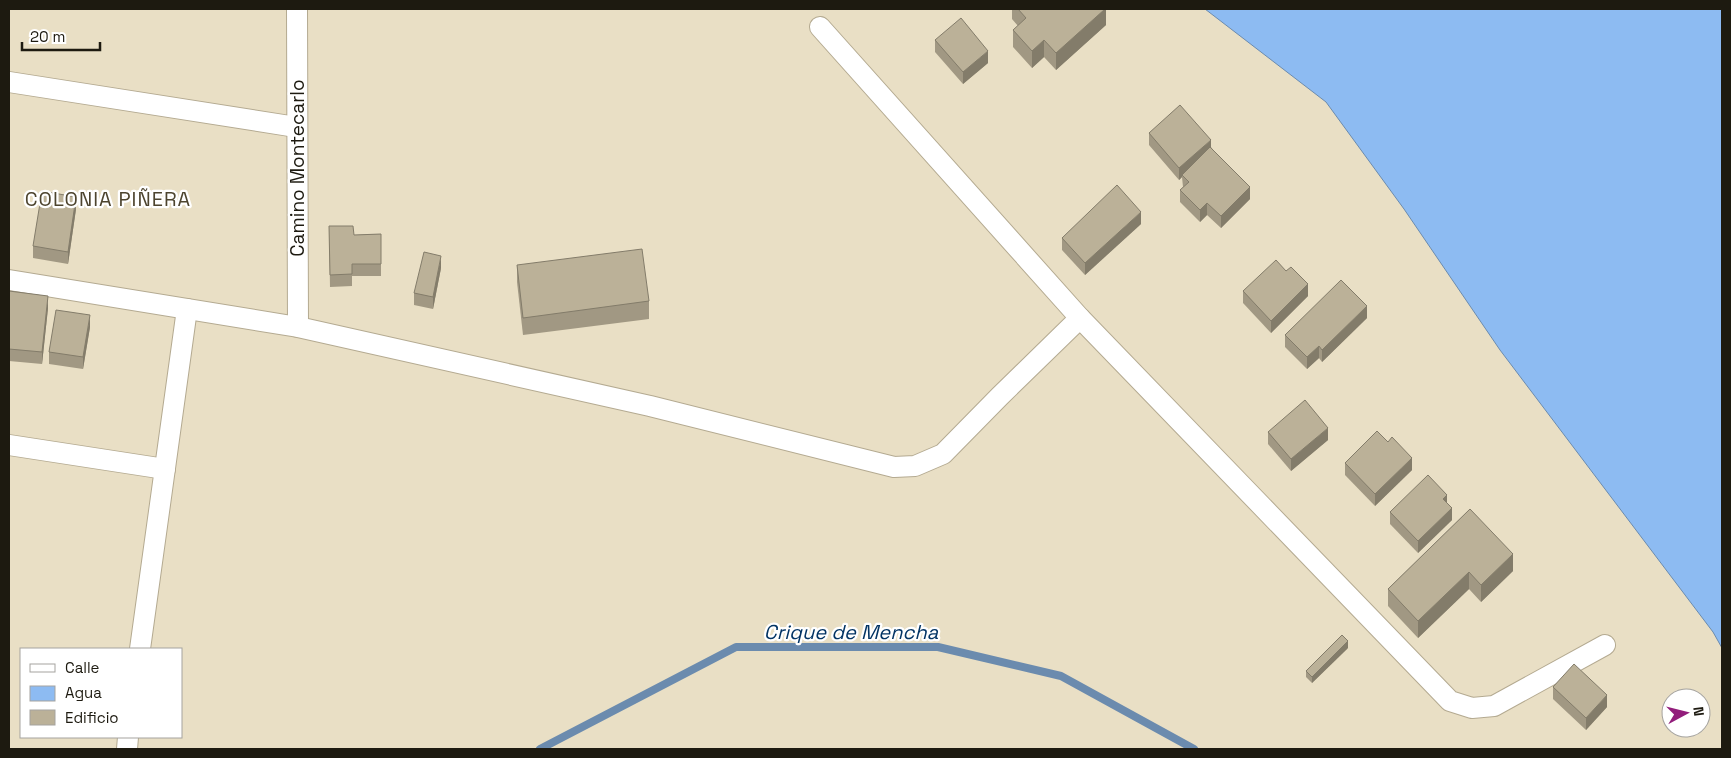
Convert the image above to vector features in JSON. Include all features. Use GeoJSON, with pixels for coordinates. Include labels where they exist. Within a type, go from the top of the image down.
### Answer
{"type":"FeatureCollection","features":[{"type":"Feature","properties":{"kind":"street","name":"Camino Montecarlo"},"geometry":{"type":"LineString","coordinates":[[297,9],[298,327]]}},
{"type":"Feature","properties":{"kind":"street"},"geometry":{"type":"LineString","coordinates":[[820,27],[1080,318],[1450,701],[1472,708],[1494,706],[1605,645]]}},
{"type":"Feature","properties":{"kind":"street"},"geometry":{"type":"LineString","coordinates":[[9,82],[296,127]]}},
{"type":"Feature","properties":{"kind":"street"},"geometry":{"type":"LineString","coordinates":[[9,280],[298,327],[640,404],[894,467],[915,466],[943,454],[1080,318]]}},
{"type":"Feature","properties":{"kind":"street"},"geometry":{"type":"LineString","coordinates":[[140,648],[187,309]]}},
{"type":"Feature","properties":{"kind":"street"},"geometry":{"type":"LineString","coordinates":[[9,445],[165,469]]}},
{"type":"Feature","properties":{"kind":"water"},"geometry":{"type":"Polygon","coordinates":[[[1205,9],[1722,9],[1722,648],[1713,632],[1500,350],[1404,209],[1326,102],[1205,9]]]}},
{"type":"Feature","properties":{"kind":"building"},"geometry":{"type":"Polygon","coordinates":[[[1018,9],[1105,9],[1056,53],[1044,40],[1032,51],[1013,30],[1026,18],[1018,9]]]}},
{"type":"Feature","properties":{"kind":"building"},"geometry":{"type":"Polygon","coordinates":[[[961,18],[988,51],[963,72],[935,40],[961,18]]]}},
{"type":"Feature","properties":{"kind":"building"},"geometry":{"type":"Polygon","coordinates":[[[1180,105],[1211,140],[1179,168],[1149,133],[1180,105]]]}},
{"type":"Feature","properties":{"kind":"building"},"geometry":{"type":"Polygon","coordinates":[[[1210,147],[1250,187],[1221,216],[1207,203],[1200,210],[1180,190],[1189,182],[1182,175],[1210,147]]]}},
{"type":"Feature","properties":{"kind":"building"},"geometry":{"type":"Polygon","coordinates":[[[1117,185],[1141,212],[1085,263],[1062,238],[1117,185]]]}},
{"type":"Feature","properties":{"kind":"building"},"geometry":{"type":"Polygon","coordinates":[[[42,191],[76,197],[68,252],[33,246],[42,191]]]}},
{"type":"Feature","properties":{"kind":"building"},"geometry":{"type":"Polygon","coordinates":[[[329,226],[353,226],[354,235],[381,234],[381,264],[352,264],[352,274],[330,275],[329,226]]]}},
{"type":"Feature","properties":{"kind":"building"},"geometry":{"type":"Polygon","coordinates":[[[642,249],[649,301],[523,318],[517,265],[642,249]]]}},
{"type":"Feature","properties":{"kind":"building"},"geometry":{"type":"Polygon","coordinates":[[[424,252],[441,256],[433,297],[414,293],[424,252]]]}},
{"type":"Feature","properties":{"kind":"building"},"geometry":{"type":"Polygon","coordinates":[[[1276,260],[1286,271],[1291,267],[1308,284],[1271,321],[1243,291],[1276,260]]]}},
{"type":"Feature","properties":{"kind":"building"},"geometry":{"type":"Polygon","coordinates":[[[1341,280],[1367,306],[1322,350],[1319,346],[1307,357],[1285,335],[1341,280]]]}},
{"type":"Feature","properties":{"kind":"building"},"geometry":{"type":"Polygon","coordinates":[[[9,291],[48,296],[42,352],[9,349],[9,291]]]}},
{"type":"Feature","properties":{"kind":"building"},"geometry":{"type":"Polygon","coordinates":[[[56,310],[90,315],[83,357],[49,352],[56,310]]]}},
{"type":"Feature","properties":{"kind":"building"},"geometry":{"type":"Polygon","coordinates":[[[1305,400],[1328,428],[1291,459],[1268,432],[1305,400]]]}},
{"type":"Feature","properties":{"kind":"building"},"geometry":{"type":"Polygon","coordinates":[[[1377,431],[1388,442],[1392,437],[1412,458],[1375,494],[1345,463],[1377,431]]]}},
{"type":"Feature","properties":{"kind":"building"},"geometry":{"type":"Polygon","coordinates":[[[1428,475],[1447,495],[1443,499],[1452,508],[1418,541],[1390,512],[1428,475]]]}},
{"type":"Feature","properties":{"kind":"building"},"geometry":{"type":"Polygon","coordinates":[[[1470,509],[1513,554],[1481,585],[1469,572],[1418,621],[1388,589],[1470,509]]]}},
{"type":"Feature","properties":{"kind":"building"},"geometry":{"type":"Polygon","coordinates":[[[1342,635],[1348,641],[1312,677],[1306,671],[1342,635]]]}},
{"type":"Feature","properties":{"kind":"building"},"geometry":{"type":"Polygon","coordinates":[[[1574,664],[1607,695],[1586,718],[1553,687],[1574,664]]]}},
{"type":"Feature","properties":{"kind":"waterway","name":"Crique de Mencha"},"geometry":{"type":"LineString","coordinates":[[540,749],[736,647],[938,647],[1061,676],[1194,749]]}},
{"type":"Feature","properties":{"kind":"district","name":"COLONIA PIÑERA"},"geometry":{"type":"Point","coordinates":[108,199]}}]}
